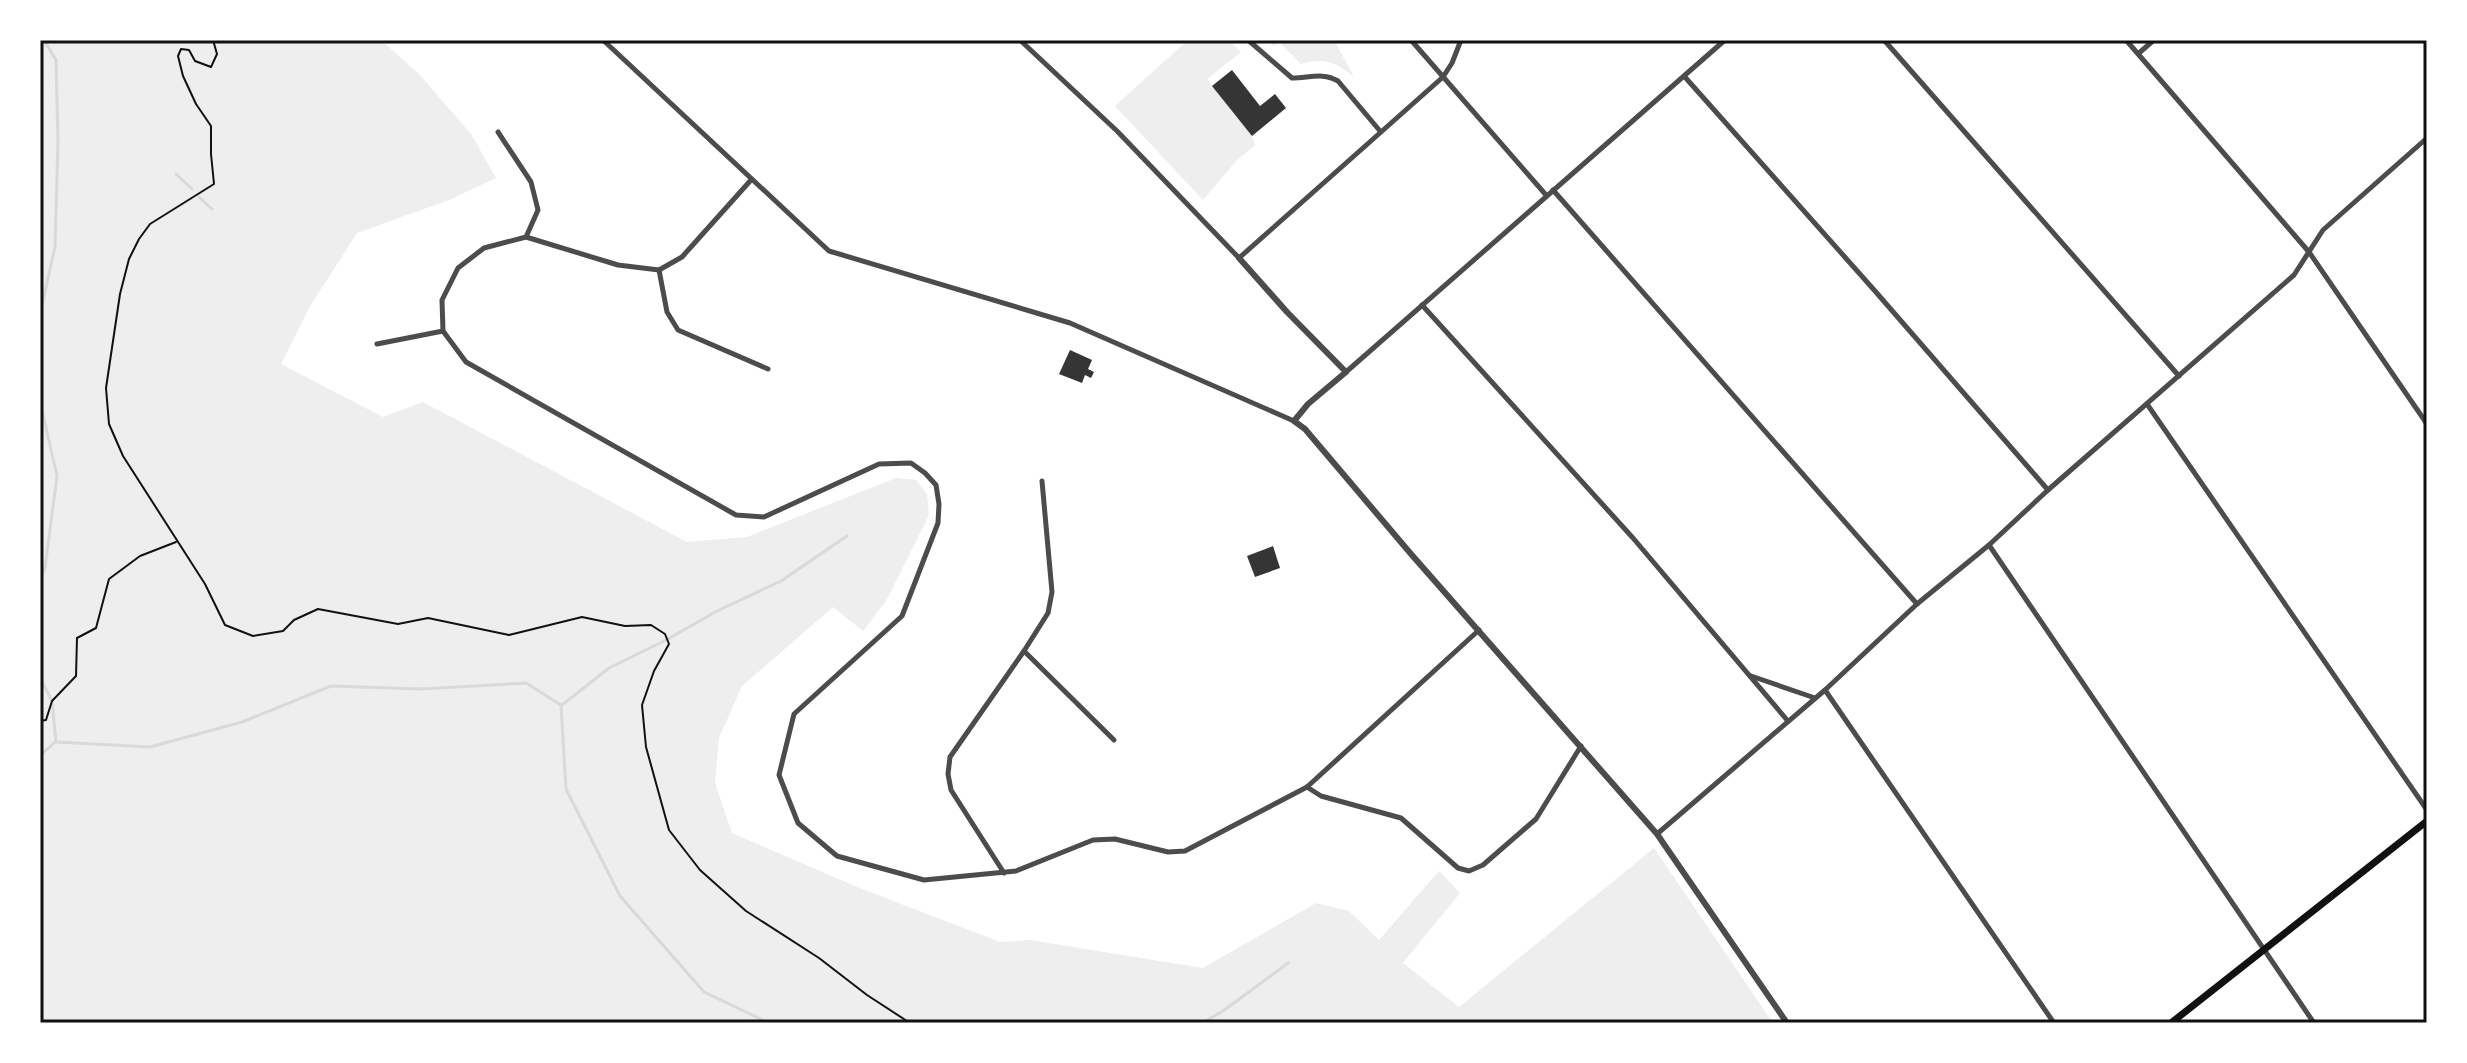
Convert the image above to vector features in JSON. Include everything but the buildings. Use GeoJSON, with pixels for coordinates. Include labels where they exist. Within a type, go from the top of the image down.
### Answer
{"type":"FeatureCollection","features":[{"type":"Feature","properties":{"kind":"main road"},"geometry":{"type":"LineString","coordinates":[[2171,1023],[2426,825]]}},
{"type":"Feature","properties":{"kind":"street"},"geometry":{"type":"LineString","coordinates":[[603,40],[829,251],[1070,323],[1294,421],[1305,429],[1657,834],[1787,1023]]}},
{"type":"Feature","properties":{"kind":"street"},"geometry":{"type":"LineString","coordinates":[[1020,40],[1117,131],[1346,372]]}},
{"type":"Feature","properties":{"kind":"street"},"geometry":{"type":"LineString","coordinates":[[1248,40],[1292,78],[1318,75],[1330,76],[1338,81],[1380,131]]}},
{"type":"Feature","properties":{"kind":"street"},"geometry":{"type":"LineString","coordinates":[[1411,40],[1546,195]]}},
{"type":"Feature","properties":{"kind":"street"},"geometry":{"type":"LineString","coordinates":[[1239,258],[1443,77],[1461,40]]}},
{"type":"Feature","properties":{"kind":"street"},"geometry":{"type":"LineString","coordinates":[[1294,421],[1308,404],[1725,40]]}},
{"type":"Feature","properties":{"kind":"street"},"geometry":{"type":"LineString","coordinates":[[1884,40],[2179,376]]}},
{"type":"Feature","properties":{"kind":"street"},"geometry":{"type":"LineString","coordinates":[[2126,40],[2309,252],[2427,424]]}},
{"type":"Feature","properties":{"kind":"street"},"geometry":{"type":"LineString","coordinates":[[2139,53],[2154,40]]}},
{"type":"Feature","properties":{"kind":"street"},"geometry":{"type":"LineString","coordinates":[[1684,76],[2048,490]]}},
{"type":"Feature","properties":{"kind":"street"},"geometry":{"type":"LineString","coordinates":[[498,132],[531,182],[538,210],[526,237]]}},
{"type":"Feature","properties":{"kind":"street"},"geometry":{"type":"LineString","coordinates":[[1657,834],[1825,690],[1917,604],[1989,545],[2294,275],[2323,230],[2427,138]]}},
{"type":"Feature","properties":{"kind":"street"},"geometry":{"type":"LineString","coordinates":[[751,180],[682,257],[659,270],[618,265],[526,237],[484,248],[458,268],[442,300],[443,331],[466,362],[736,515],[764,517],[879,464],[911,463],[936,485],[938,523],[902,616],[794,714],[779,775],[798,823],[837,856],[924,880],[1016,871],[1093,840],[1115,839],[1168,852],[1185,851],[1307,787],[1479,630]]}},
{"type":"Feature","properties":{"kind":"street"},"geometry":{"type":"LineString","coordinates":[[1553,190],[1917,604]]}},
{"type":"Feature","properties":{"kind":"street"},"geometry":{"type":"LineString","coordinates":[[659,270],[667,312],[678,330],[768,369]]}},
{"type":"Feature","properties":{"kind":"street"},"geometry":{"type":"LineString","coordinates":[[1422,305],[1633,538],[1787,720]]}},
{"type":"Feature","properties":{"kind":"street"},"geometry":{"type":"LineString","coordinates":[[377,344],[443,331]]}},
{"type":"Feature","properties":{"kind":"street"},"geometry":{"type":"LineString","coordinates":[[2147,404],[2427,810]]}},
{"type":"Feature","properties":{"kind":"street"},"geometry":{"type":"LineString","coordinates":[[1004,873],[951,790],[948,774],[950,757],[1048,613],[1052,592],[1042,481]]}},
{"type":"Feature","properties":{"kind":"street"},"geometry":{"type":"LineString","coordinates":[[1989,545],[2314,1023]]}},
{"type":"Feature","properties":{"kind":"street"},"geometry":{"type":"LineString","coordinates":[[1024,651],[1114,740]]}},
{"type":"Feature","properties":{"kind":"street"},"geometry":{"type":"LineString","coordinates":[[1750,675],[1815,698]]}},
{"type":"Feature","properties":{"kind":"street"},"geometry":{"type":"LineString","coordinates":[[1825,690],[2054,1023]]}},
{"type":"Feature","properties":{"kind":"street"},"geometry":{"type":"LineString","coordinates":[[1307,787],[1321,796],[1401,818],[1458,868],[1469,871],[1483,865],[1536,819],[1581,746]]}},
{"type":"Feature","properties":{"kind":"path"},"geometry":{"type":"LineString","coordinates":[[213,40],[217,54],[211,67],[195,61],[189,50],[181,49],[178,56],[196,104],[211,126],[214,184],[150,224],[139,239],[129,259],[120,294],[106,388],[109,424],[123,456],[205,584],[225,625],[253,636],[283,631],[294,620],[318,609],[398,624],[428,618],[509,635],[582,617],[625,626],[651,625],[665,634],[669,644],[654,671],[642,705],[646,747],[669,830],[700,870],[746,911],[910,1023]]}},
{"type":"Feature","properties":{"kind":"path"},"geometry":{"type":"LineString","coordinates":[[40,721],[46,720],[52,701],[76,676],[77,638],[96,628],[109,579],[140,556],[178,542]]}},
{"type":"Feature","properties":{"kind":"shaded area"},"geometry":{"type":"Polygon","coordinates":[[[40,40],[381,40],[419,74],[471,134],[496,178],[449,200],[357,233],[309,308],[281,364],[383,417],[423,402],[687,542],[747,537],[896,478],[916,480],[927,494],[929,515],[886,601],[863,631],[833,607],[742,686],[719,738],[715,783],[732,833],[857,887],[1000,942],[1030,940],[1203,968],[1316,903],[1349,911],[1379,940],[1439,871],[1460,893],[1403,963],[1459,1007],[1654,848],[1773,1023],[40,1023],[40,40]]]}},
{"type":"Feature","properties":{"kind":"shaded area"},"geometry":{"type":"Polygon","coordinates":[[[1188,40],[1229,40],[1241,52],[1207,79],[1252,136],[1255,145],[1238,159],[1203,200],[1115,106],[1188,40]]]}},
{"type":"Feature","properties":{"kind":"shaded area"},"geometry":{"type":"Polygon","coordinates":[[[1267,40],[1334,40],[1354,77],[1329,62],[1301,64],[1279,42],[1274,46],[1267,40]]]}},
{"type":"Feature","properties":{"kind":"waterway"},"geometry":{"type":"LineString","coordinates":[[40,314],[55,247],[58,141],[56,60],[44,40]]}},
{"type":"Feature","properties":{"kind":"waterway"},"geometry":{"type":"LineString","coordinates":[[176,174],[192,189]]}},
{"type":"Feature","properties":{"kind":"waterway"},"geometry":{"type":"LineString","coordinates":[[199,197],[212,209]]}},
{"type":"Feature","properties":{"kind":"waterway"},"geometry":{"type":"LineString","coordinates":[[40,401],[57,476],[45,568],[40,580]]}},
{"type":"Feature","properties":{"kind":"waterway"},"geometry":{"type":"LineString","coordinates":[[562,705],[609,668],[781,581],[847,536]]}},
{"type":"Feature","properties":{"kind":"waterway"},"geometry":{"type":"LineString","coordinates":[[40,678],[52,701],[56,742],[150,747],[242,722],[331,686],[421,689],[526,683],[561,705],[566,789],[620,896],[704,992],[769,1023]]}},
{"type":"Feature","properties":{"kind":"waterway"},"geometry":{"type":"LineString","coordinates":[[40,756],[55,742]]}},
{"type":"Feature","properties":{"kind":"waterway"},"geometry":{"type":"LineString","coordinates":[[1202,1023],[1288,963]]}}]}
